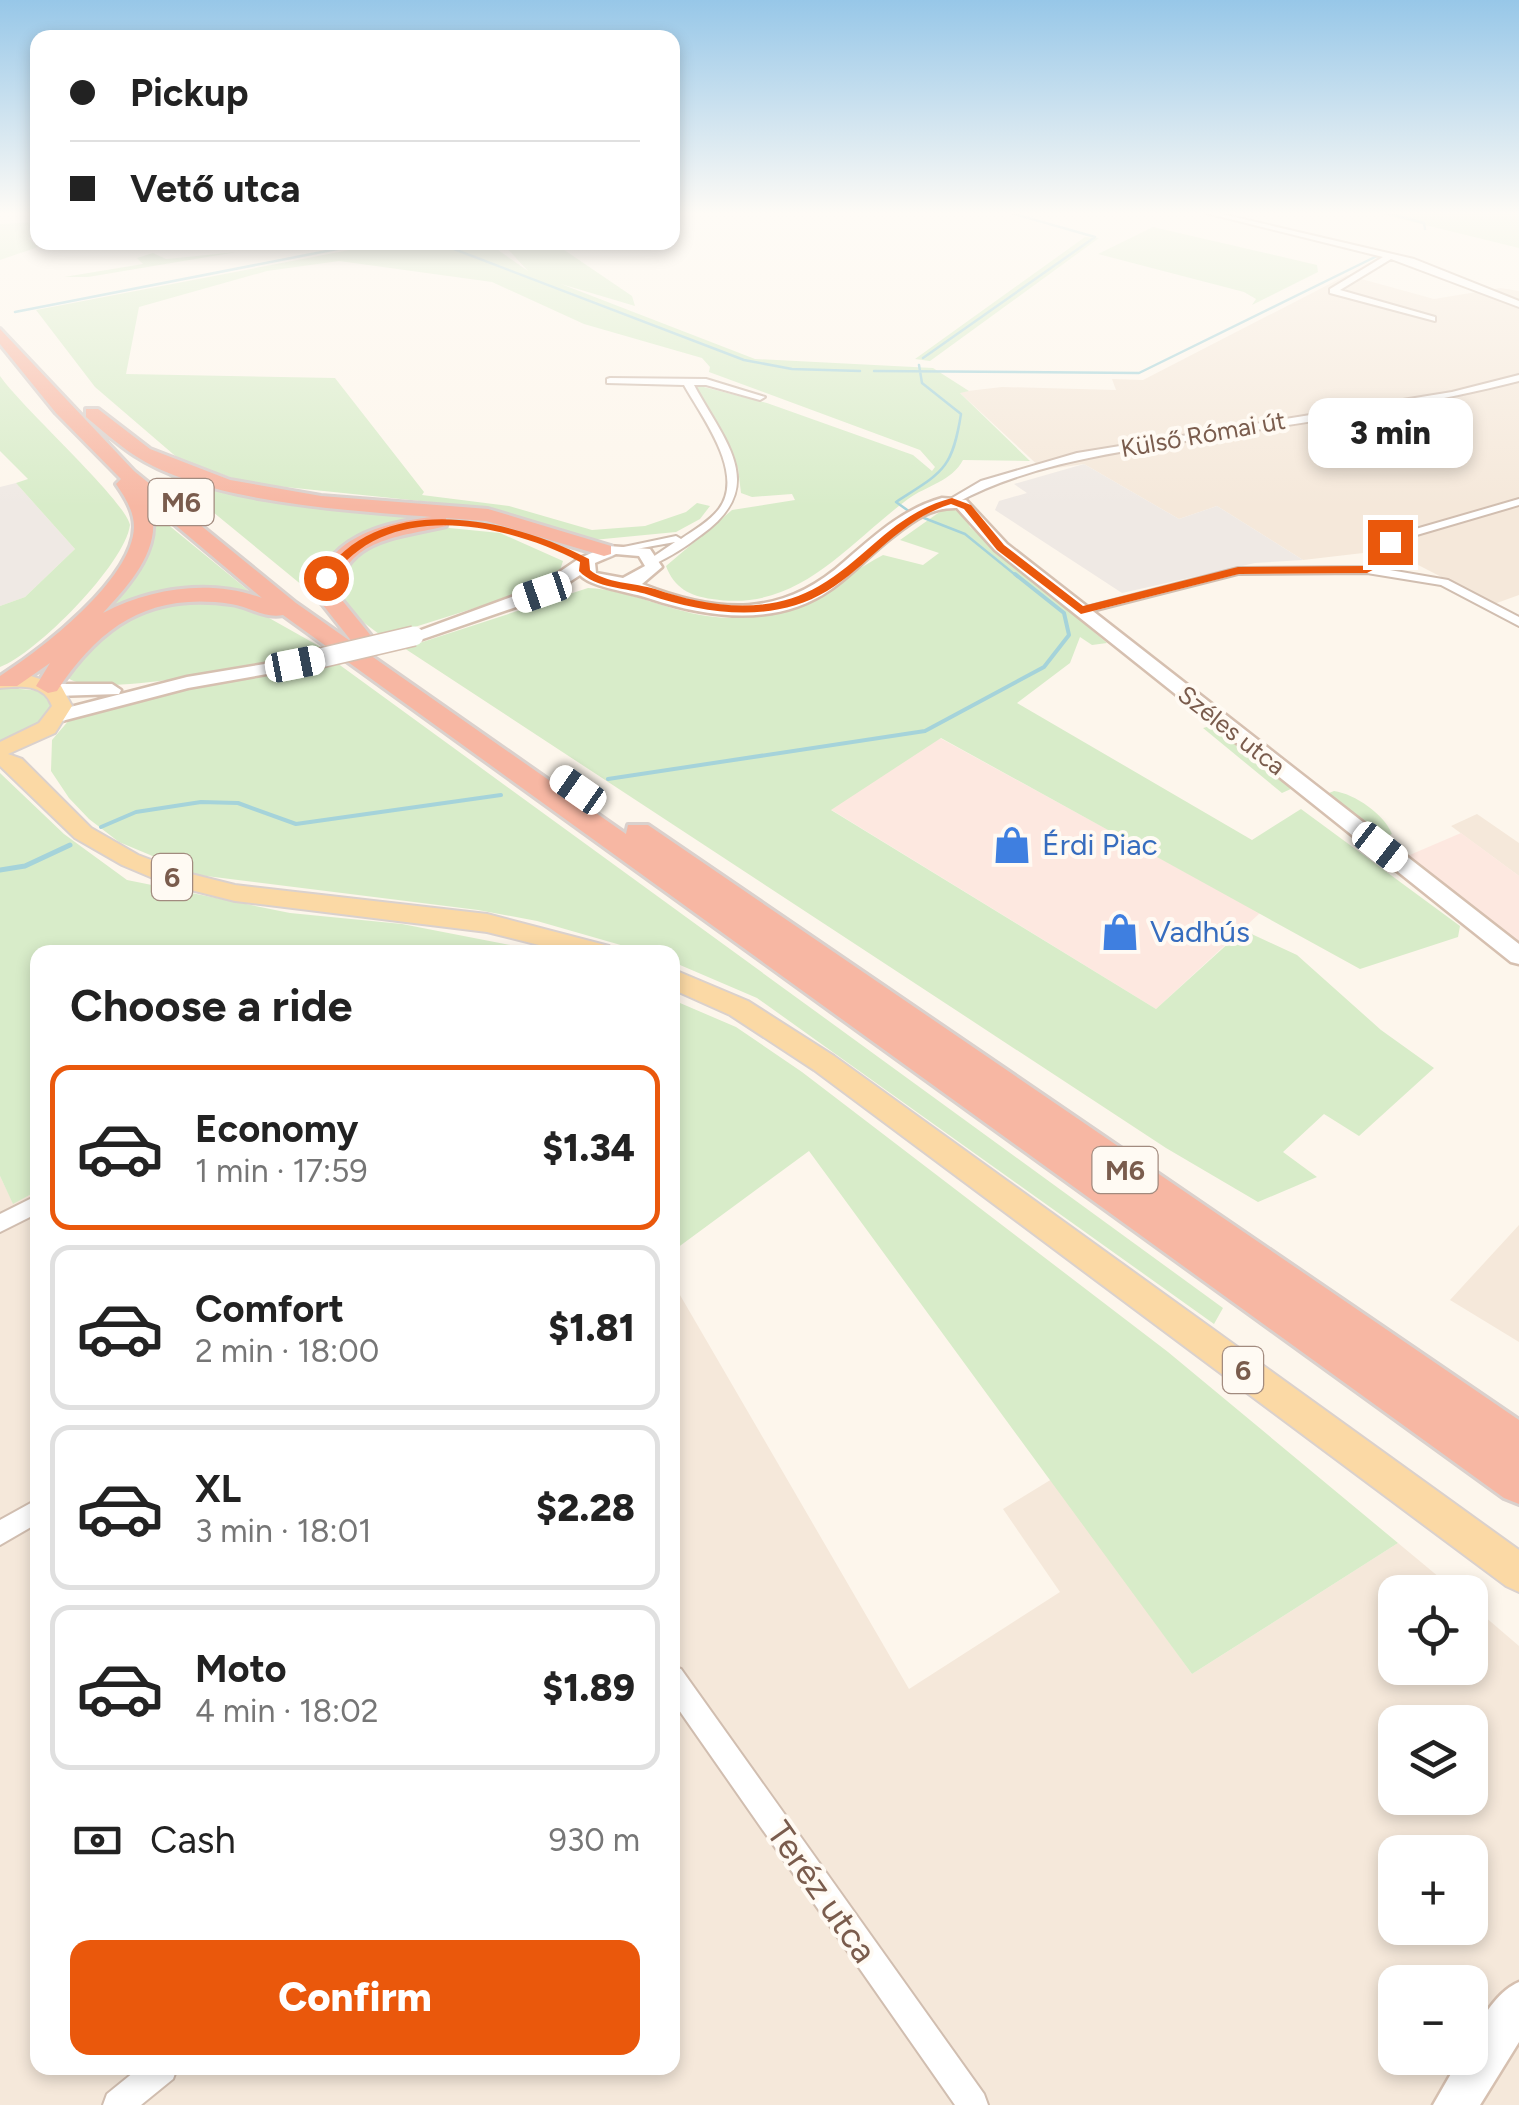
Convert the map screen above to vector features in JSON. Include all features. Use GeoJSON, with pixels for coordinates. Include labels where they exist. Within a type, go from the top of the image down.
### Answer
{"type":"FeatureCollection","features":[{"type":"Feature","properties":{"kind":"highway","name":"M6"},"geometry":{"type":"LineString","coordinates":[[0,314],[77,405],[200,518],[352,643],[1519,1483]]}},
{"type":"Feature","properties":{"kind":"highway","name":"M6"},"geometry":{"type":"LineString","coordinates":[[0,334],[99,448],[180,523],[1519,1444]]}},
{"type":"Feature","properties":{"kind":"highway"},"geometry":{"type":"LineString","coordinates":[[77,405],[143,453],[214,482],[294,499],[488,515],[600,556]]}},
{"type":"Feature","properties":{"kind":"highway"},"geometry":{"type":"LineString","coordinates":[[4,682],[62,640],[114,586],[139,551],[144,528],[141,508],[99,448]]}},
{"type":"Feature","properties":{"kind":"highway"},"geometry":{"type":"LineString","coordinates":[[352,643],[328,600],[326,578],[344,554],[385,533],[435,522],[483,523],[600,556]]}},
{"type":"Feature","properties":{"kind":"highway"},"geometry":{"type":"LineString","coordinates":[[51,688],[64,654],[88,632],[120,613],[173,597],[221,595],[252,600],[352,643]]}},
{"type":"Feature","properties":{"kind":"main road"},"geometry":{"type":"LineString","coordinates":[[4,682],[51,688],[62,701],[39,743],[43,790]]}},
{"type":"Feature","properties":{"kind":"main road"},"geometry":{"type":"LineString","coordinates":[[0,750],[53,722]]}},
{"type":"Feature","properties":{"kind":"main road","name":"6"},"geometry":{"type":"LineString","coordinates":[[0,759],[43,790],[97,842],[152,870],[204,886],[487,923],[573,945]]}},
{"type":"Feature","properties":{"kind":"main road","name":"6"},"geometry":{"type":"LineString","coordinates":[[680,982],[739,1008],[824,1063],[1519,1573]]}},
{"type":"Feature","properties":{"kind":"street"},"geometry":{"type":"LineString","coordinates":[[1405,311],[1432,319]]}},
{"type":"Feature","properties":{"kind":"street","name":"Külső Római út"},"geometry":{"type":"LineString","coordinates":[[952,501],[985,482],[1076,456],[1452,395],[1519,378]]}},
{"type":"Feature","properties":{"kind":"street"},"geometry":{"type":"LineString","coordinates":[[610,381],[718,384],[760,397]]}},
{"type":"Feature","properties":{"kind":"street"},"geometry":{"type":"LineString","coordinates":[[626,583],[700,530],[731,500],[733,475],[687,381]]}},
{"type":"Feature","properties":{"kind":"street"},"geometry":{"type":"LineString","coordinates":[[53,722],[187,683],[295,664],[414,636],[542,592],[626,583],[679,602],[734,611],[796,602],[832,582],[904,522],[952,501]]}},
{"type":"Feature","properties":{"kind":"street","name":"Széles utca"},"geometry":{"type":"LineString","coordinates":[[952,501],[968,507],[1001,548],[1519,956]]}},
{"type":"Feature","properties":{"kind":"street"},"geometry":{"type":"LineString","coordinates":[[1367,570],[1382,560],[1386,547],[1399,538],[1519,502]]}},
{"type":"Feature","properties":{"kind":"street"},"geometry":{"type":"LineString","coordinates":[[542,592],[600,556],[700,530]]}},
{"type":"Feature","properties":{"kind":"street"},"geometry":{"type":"LineString","coordinates":[[600,556],[644,552],[679,602]]}},
{"type":"Feature","properties":{"kind":"street"},"geometry":{"type":"LineString","coordinates":[[600,556],[588,576],[604,583]]}},
{"type":"Feature","properties":{"kind":"street"},"geometry":{"type":"LineString","coordinates":[[1081,610],[1238,570],[1367,570],[1444,582],[1519,622]]}},
{"type":"Feature","properties":{"kind":"street"},"geometry":{"type":"LineString","coordinates":[[51,688],[187,683]]}},
{"type":"Feature","properties":{"kind":"street"},"geometry":{"type":"LineString","coordinates":[[0,1224],[30,1208]]}},
{"type":"Feature","properties":{"kind":"street"},"geometry":{"type":"LineString","coordinates":[[1,1528],[30,1514]]}},
{"type":"Feature","properties":{"kind":"street","name":"Teréz utca"},"geometry":{"type":"LineString","coordinates":[[680,1689],[972,2105]]}},
{"type":"Feature","properties":{"kind":"street"},"geometry":{"type":"LineString","coordinates":[[1455,2105],[1519,2003]]}},
{"type":"Feature","properties":{"kind":"street"},"geometry":{"type":"LineString","coordinates":[[118,2105],[154,2075]]}},
{"type":"Feature","properties":{"kind":"shaded area"},"geometry":{"type":"Polygon","coordinates":[[[1277,311],[1519,311],[1519,595],[1494,604],[1389,550],[1303,560],[1217,506],[1179,519],[1084,464],[1043,470],[959,392],[1002,387],[1116,390],[1112,379],[1143,380],[1277,311]]]}},
{"type":"Feature","properties":{"kind":"shaded area"},"geometry":{"type":"Polygon","coordinates":[[[1084,464],[1179,519],[1217,506],[1303,560],[1255,563],[1122,593],[995,510],[999,501],[1027,493],[1014,484],[1084,464]]]}},
{"type":"Feature","properties":{"kind":"shaded area"},"geometry":{"type":"Polygon","coordinates":[[[16,483],[75,549],[25,597],[0,606],[0,487],[16,483]]]}},
{"type":"Feature","properties":{"kind":"shaded area","name":"Érdi Piac"},"geometry":{"type":"Polygon","coordinates":[[[940,738],[1260,913],[1156,1009],[830,809],[940,738]]]}},
{"type":"Feature","properties":{"kind":"shaded area"},"geometry":{"type":"Polygon","coordinates":[[[1477,814],[1519,843],[1519,876],[1451,826],[1477,814]]]}},
{"type":"Feature","properties":{"kind":"shaded area"},"geometry":{"type":"Polygon","coordinates":[[[1461,833],[1519,876],[1519,946],[1405,857],[1461,833]]]}},
{"type":"Feature","properties":{"kind":"shaded area"},"geometry":{"type":"Polygon","coordinates":[[[0,1176],[13,1203],[30,1195],[30,2075],[680,2075],[680,1295],[909,1689],[1060,1592],[1003,1509],[1052,1479],[1192,1674],[1398,1543],[1437,1575],[1378,1575],[1378,1685],[1488,1685],[1488,1619],[1519,1646],[1519,2105],[0,2105],[0,1176]]]}},
{"type":"Feature","properties":{"kind":"shaded area"},"geometry":{"type":"Polygon","coordinates":[[[1519,1225],[1519,1342],[1450,1300],[1519,1225]]]}},
{"type":"Feature","properties":{"kind":"green space"},"geometry":{"type":"Polygon","coordinates":[[[37,311],[138,311],[126,374],[335,378],[424,492],[422,495],[509,506],[592,530],[645,526],[686,512],[697,503],[710,506],[700,519],[676,532],[593,540],[478,507],[247,483],[180,460],[95,387],[37,311]]]}},
{"type":"Feature","properties":{"kind":"green space"},"geometry":{"type":"Polygon","coordinates":[[[556,311],[631,311],[755,359],[933,368],[969,391],[960,393],[1030,461],[963,460],[952,473],[908,499],[841,555],[795,586],[743,601],[697,596],[673,580],[666,566],[732,510],[795,500],[792,494],[752,497],[741,493],[738,468],[696,385],[767,403],[913,455],[932,471],[935,467],[920,450],[709,372],[710,367],[702,358],[584,324],[556,311]]]}},
{"type":"Feature","properties":{"kind":"green space"},"geometry":{"type":"Polygon","coordinates":[[[982,311],[998,311],[930,361],[915,359],[982,311]]]}},
{"type":"Feature","properties":{"kind":"green space"},"geometry":{"type":"Polygon","coordinates":[[[0,376],[93,475],[130,525],[113,562],[77,606],[35,645],[0,667],[0,606],[25,597],[75,549],[16,483],[28,479],[0,451],[0,376]]]}},
{"type":"Feature","properties":{"kind":"green space"},"geometry":{"type":"Polygon","coordinates":[[[163,471],[226,491],[463,516],[394,524],[352,541],[335,554],[322,572],[314,595],[163,471]]]}},
{"type":"Feature","properties":{"kind":"green space"},"geometry":{"type":"Polygon","coordinates":[[[948,506],[965,516],[970,527],[1107,643],[1092,645],[1080,637],[1070,663],[1017,703],[1252,840],[1301,809],[1460,926],[1458,937],[1360,969],[941,738],[831,810],[1156,1009],[1243,930],[1297,955],[1381,1030],[1434,1068],[1359,1136],[1324,1114],[1283,1152],[1317,1177],[1258,1202],[1166,1148],[404,648],[588,588],[707,616],[758,616],[801,602],[883,555],[923,565],[939,553],[900,540],[948,506]]]}},
{"type":"Feature","properties":{"kind":"green space"},"geometry":{"type":"Polygon","coordinates":[[[155,514],[254,595],[192,591],[78,633],[148,550],[155,514]]]}},
{"type":"Feature","properties":{"kind":"green space"},"geometry":{"type":"Polygon","coordinates":[[[439,527],[500,533],[563,561],[560,570],[510,597],[383,637],[347,610],[334,587],[353,559],[390,538],[439,527]]]}},
{"type":"Feature","properties":{"kind":"green space"},"geometry":{"type":"Polygon","coordinates":[[[193,599],[248,606],[326,650],[151,682],[86,684],[68,678],[92,647],[121,624],[154,608],[193,599]]]}},
{"type":"Feature","properties":{"kind":"green space"},"geometry":{"type":"Polygon","coordinates":[[[337,663],[1223,1308],[1214,1324],[757,998],[680,965],[680,945],[621,945],[537,921],[478,910],[198,875],[119,842],[89,819],[51,771],[52,740],[70,719],[193,687],[337,663]]]}},
{"type":"Feature","properties":{"kind":"green space"},"geometry":{"type":"Polygon","coordinates":[[[0,687],[41,691],[51,706],[38,725],[0,742],[0,687]]]}},
{"type":"Feature","properties":{"kind":"green space"},"geometry":{"type":"Polygon","coordinates":[[[1214,725],[1293,788],[1282,793],[1203,728],[1214,725]]]}},
{"type":"Feature","properties":{"kind":"green space"},"geometry":{"type":"Polygon","coordinates":[[[0,773],[64,834],[127,880],[290,913],[402,924],[510,945],[30,945],[30,1195],[13,1204],[0,1176],[0,773]]]}},
{"type":"Feature","properties":{"kind":"green space"},"geometry":{"type":"Polygon","coordinates":[[[1334,791],[1368,806],[1392,834],[1384,838],[1324,795],[1334,791]]]}},
{"type":"Feature","properties":{"kind":"green space"},"geometry":{"type":"Polygon","coordinates":[[[680,1003],[736,1027],[802,1072],[1168,1352],[1398,1543],[1192,1674],[809,1151],[680,1246],[680,1003]]]}},
{"type":"Feature","properties":{"kind":"waterway"},"geometry":{"type":"LineString","coordinates":[[617,311],[744,360],[792,369],[860,371]]}},
{"type":"Feature","properties":{"kind":"waterway"},"geometry":{"type":"LineString","coordinates":[[923,358],[989,311]]}},
{"type":"Feature","properties":{"kind":"waterway"},"geometry":{"type":"LineString","coordinates":[[920,371],[1139,373],[1265,311]]}},
{"type":"Feature","properties":{"kind":"waterway"},"geometry":{"type":"LineString","coordinates":[[919,365],[920,371]]}},
{"type":"Feature","properties":{"kind":"waterway"},"geometry":{"type":"LineString","coordinates":[[874,371],[920,371]]}},
{"type":"Feature","properties":{"kind":"waterway"},"geometry":{"type":"LineString","coordinates":[[910,512],[896,502],[934,476],[949,459],[961,414],[922,383],[920,371]]}},
{"type":"Feature","properties":{"kind":"waterway"},"geometry":{"type":"LineString","coordinates":[[924,518],[965,534],[1018,577]]}},
{"type":"Feature","properties":{"kind":"waterway"},"geometry":{"type":"LineString","coordinates":[[608,779],[925,731],[1044,667],[1069,635],[1064,613],[1015,574]]}},
{"type":"Feature","properties":{"kind":"waterway"},"geometry":{"type":"LineString","coordinates":[[101,827],[136,812],[201,802],[238,803],[296,824],[501,795]]}},
{"type":"Feature","properties":{"kind":"waterway"},"geometry":{"type":"LineString","coordinates":[[0,870],[25,866],[70,845]]}},
{"type":"Feature","properties":{"kind":"place","name":"Érdi Piac"},"geometry":{"type":"Point","coordinates":[1012,845]}},
{"type":"Feature","properties":{"kind":"place","name":"Vadhús"},"geometry":{"type":"Point","coordinates":[1120,932]}},
{"type":"Feature","properties":{"kind":"route"},"geometry":{"type":"LineString","coordinates":[[326,578],[334,563],[375,537],[417,525],[464,521],[514,529],[564,550],[586,561],[583,566],[588,576],[604,583],[626,583],[696,607],[765,610],[811,596],[904,522],[930,507],[952,501],[968,507],[1001,548],[1081,610],[1238,570],[1367,570],[1382,560],[1390,542]]}}]}
